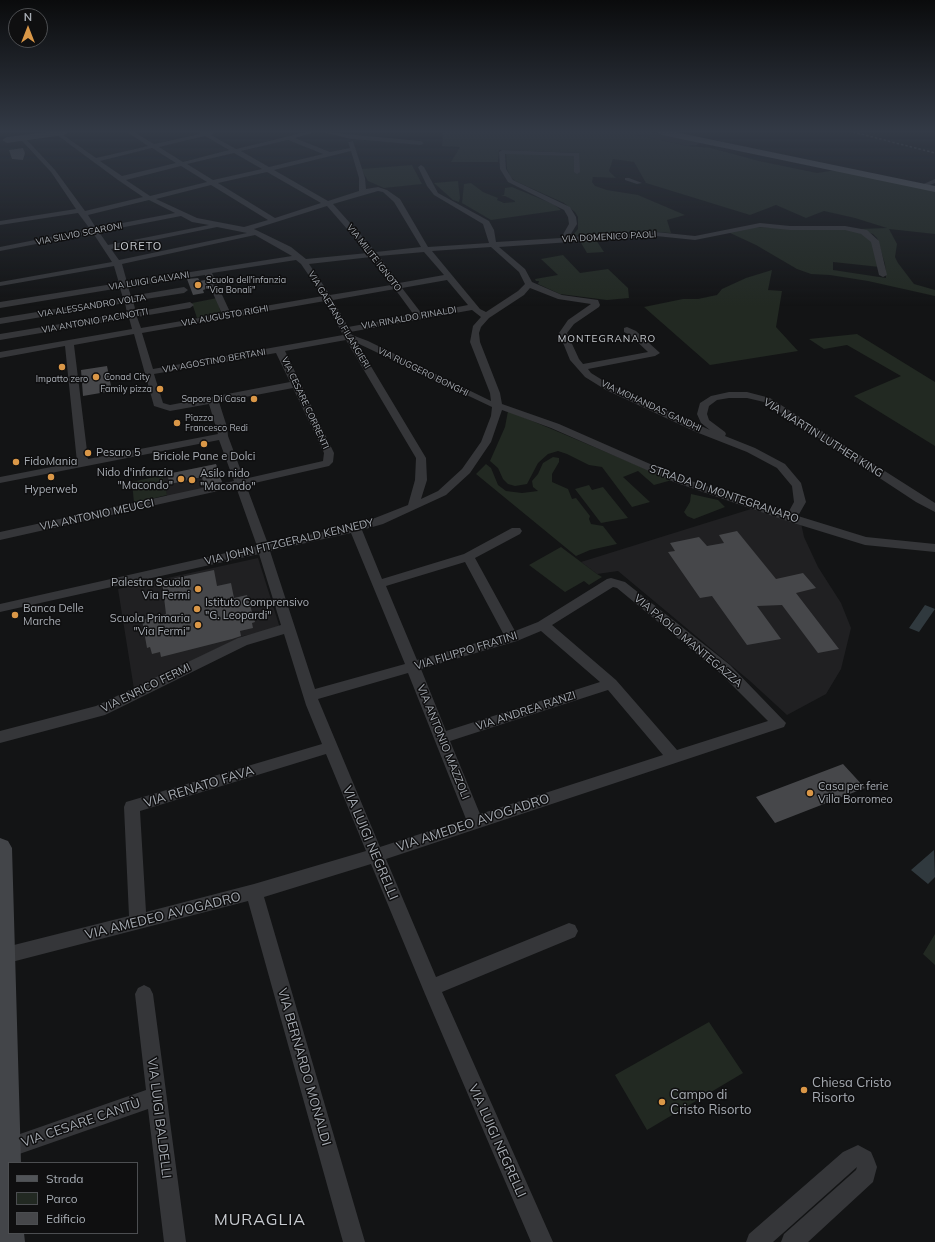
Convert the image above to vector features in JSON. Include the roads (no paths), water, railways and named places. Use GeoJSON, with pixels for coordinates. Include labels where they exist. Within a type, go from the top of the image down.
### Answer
{"type":"FeatureCollection","features":[{"type":"Feature","properties":{"kind":"street"},"geometry":{"type":"LineString","coordinates":[[66,190],[117,263],[125,285],[158,404],[160,406],[170,408],[296,384]]}},
{"type":"Feature","properties":{"kind":"street","name":"VIA GAETANO FILANGIERI"},"geometry":{"type":"LineString","coordinates":[[138,190],[152,199],[195,220],[247,229],[256,232],[278,243],[301,259],[328,298],[421,458],[421,480],[414,507]]}},
{"type":"Feature","properties":{"kind":"street"},"geometry":{"type":"LineString","coordinates":[[0,223],[82,212],[152,199],[186,190]]}},
{"type":"Feature","properties":{"kind":"street"},"geometry":{"type":"LineString","coordinates":[[223,190],[273,220]]}},
{"type":"Feature","properties":{"kind":"street","name":"VIA MILITE IGNOTO"},"geometry":{"type":"LineString","coordinates":[[305,190],[328,203],[373,254],[419,316]]}},
{"type":"Feature","properties":{"kind":"street"},"geometry":{"type":"LineString","coordinates":[[247,229],[328,203],[358,190]]}},
{"type":"Feature","properties":{"kind":"street"},"geometry":{"type":"LineString","coordinates":[[380,190],[390,194],[398,201],[426,249],[473,307],[486,316]]}},
{"type":"Feature","properties":{"kind":"street"},"geometry":{"type":"LineString","coordinates":[[433,190],[436,194],[458,204],[486,223],[490,230],[493,245],[522,271],[527,286]]}},
{"type":"Feature","properties":{"kind":"street"},"geometry":{"type":"LineString","coordinates":[[529,190],[567,209],[572,216],[573,224],[564,240]]}},
{"type":"Feature","properties":{"kind":"street","name":"VIA SILVIO SCARONI"},"geometry":{"type":"LineString","coordinates":[[0,249],[181,214]]}},
{"type":"Feature","properties":{"kind":"street"},"geometry":{"type":"LineString","coordinates":[[172,216],[198,246]]}},
{"type":"Feature","properties":{"kind":"street"},"geometry":{"type":"LineString","coordinates":[[107,248],[220,225]]}},
{"type":"Feature","properties":{"kind":"street","name":"VIA DOMENICO PAOLI"},"geometry":{"type":"LineString","coordinates":[[301,259],[656,234],[695,238],[760,225],[790,228],[845,228],[864,232],[875,241],[883,275]]}},
{"type":"Feature","properties":{"kind":"street"},"geometry":{"type":"LineString","coordinates":[[0,284],[117,263],[256,232]]}},
{"type":"Feature","properties":{"kind":"street","name":"VIA LUIGI GALVANI"},"geometry":{"type":"LineString","coordinates":[[0,305],[207,271],[301,259]]}},
{"type":"Feature","properties":{"kind":"street"},"geometry":{"type":"LineString","coordinates":[[207,271],[227,315]]}},
{"type":"Feature","properties":{"kind":"street","name":"VIA AUGUSTO RIGHI"},"geometry":{"type":"LineString","coordinates":[[0,355],[449,276]]}},
{"type":"Feature","properties":{"kind":"street","name":"VIA MOHANDAS GANDHI"},"geometry":{"type":"LineString","coordinates":[[527,286],[561,297],[595,302],[596,305],[593,308],[571,322],[565,328],[563,333],[575,360],[588,375],[609,388],[700,430],[724,439]]}},
{"type":"Feature","properties":{"kind":"street","name":"VIA JOHN FITZGERALD KENNEDY"},"geometry":{"type":"LineString","coordinates":[[0,608],[355,528],[379,521],[414,507],[442,492],[466,472],[486,442],[496,416],[497,407],[495,392],[475,340],[477,326],[486,316],[521,294],[527,286]]}},
{"type":"Feature","properties":{"kind":"street","name":"VIA ALESSANDRO VOLTA"},"geometry":{"type":"LineString","coordinates":[[0,321],[184,290]]}},
{"type":"Feature","properties":{"kind":"street","name":"VIA ANTONIO PACINOTTI"},"geometry":{"type":"LineString","coordinates":[[0,337],[190,305]]}},
{"type":"Feature","properties":{"kind":"street","name":"VIA RINALDO RINALDI"},"geometry":{"type":"LineString","coordinates":[[347,333],[419,316],[473,307]]}},
{"type":"Feature","properties":{"kind":"street","name":"VIA MOHANDAS GANDHI"},"geometry":{"type":"LineString","coordinates":[[581,368],[655,353],[633,333],[627,330]]}},
{"type":"Feature","properties":{"kind":"street","name":"VIA AGOSTINO BERTANI"},"geometry":{"type":"LineString","coordinates":[[149,372],[279,349],[347,333]]}},
{"type":"Feature","properties":{"kind":"street","name":"VIA RUGGERO BONGHI"},"geometry":{"type":"LineString","coordinates":[[347,333],[497,407]]}},
{"type":"Feature","properties":{"kind":"street"},"geometry":{"type":"LineString","coordinates":[[69,343],[83,464]]}},
{"type":"Feature","properties":{"kind":"street","name":"VIA CESARE CORRENTI"},"geometry":{"type":"LineString","coordinates":[[240,483],[325,464],[328,462],[329,453],[279,349]]}},
{"type":"Feature","properties":{"kind":"street","name":"VIA MARTIN LUTHER KING"},"geometry":{"type":"LineString","coordinates":[[791,518],[800,502],[797,485],[781,466],[724,439],[719,431],[706,421],[702,414],[704,405],[714,398],[729,395],[747,395],[767,400],[920,500],[935,508]]}},
{"type":"Feature","properties":{"kind":"street"},"geometry":{"type":"LineString","coordinates":[[0,480],[223,436],[222,427],[213,400]]}},
{"type":"Feature","properties":{"kind":"street","name":"STRADA DI MONTEGRANARO"},"geometry":{"type":"LineString","coordinates":[[497,407],[518,412],[555,426],[678,480],[791,518],[865,541],[935,548]]}},
{"type":"Feature","properties":{"kind":"street","name":"VIA LUIGI NEGRELLI"},"geometry":{"type":"LineString","coordinates":[[223,436],[289,628],[310,696],[330,747],[431,988],[542,1242]]}},
{"type":"Feature","properties":{"kind":"street","name":"VIA ANTONIO MEUCCI"},"geometry":{"type":"LineString","coordinates":[[0,536],[240,483]]}},
{"type":"Feature","properties":{"kind":"street","name":"VIA ANTONIO MAZZOLI"},"geometry":{"type":"LineString","coordinates":[[355,528],[413,666],[476,823]]}},
{"type":"Feature","properties":{"kind":"street"},"geometry":{"type":"LineString","coordinates":[[379,584],[468,557],[516,531]]}},
{"type":"Feature","properties":{"kind":"street"},"geometry":{"type":"LineString","coordinates":[[468,557],[512,638]]}},
{"type":"Feature","properties":{"kind":"street","name":"VIA FILIPPO FRATINI"},"geometry":{"type":"LineString","coordinates":[[310,696],[512,638],[543,625],[611,582]]}},
{"type":"Feature","properties":{"kind":"street","name":"VIA PAOLO MANTEGAZZA"},"geometry":{"type":"LineString","coordinates":[[611,582],[621,585],[725,669],[779,723]]}},
{"type":"Feature","properties":{"kind":"street"},"geometry":{"type":"LineString","coordinates":[[543,625],[611,684],[674,757]]}},
{"type":"Feature","properties":{"kind":"street","name":"VIA ENRICO FERMI"},"geometry":{"type":"LineString","coordinates":[[0,737],[100,711],[243,641],[289,628]]}},
{"type":"Feature","properties":{"kind":"street","name":"VIA ANDREA RANZI"},"geometry":{"type":"LineString","coordinates":[[442,738],[611,684]]}},
{"type":"Feature","properties":{"kind":"street","name":"VIA AMEDEO AVOGADRO"},"geometry":{"type":"LineString","coordinates":[[2,957],[254,892],[375,856],[779,723]]}},
{"type":"Feature","properties":{"kind":"street","name":"VIA RENATO FAVA"},"geometry":{"type":"LineString","coordinates":[[138,922],[132,807],[330,747]]}},
{"type":"Feature","properties":{"kind":"street"},"geometry":{"type":"LineString","coordinates":[[0,848],[5,1149],[8,1219]]}},
{"type":"Feature","properties":{"kind":"street","name":"VIA BERNARDO MONALDI"},"geometry":{"type":"LineString","coordinates":[[254,892],[354,1242]]}},
{"type":"Feature","properties":{"kind":"street"},"geometry":{"type":"LineString","coordinates":[[431,988],[569,930]]}},
{"type":"Feature","properties":{"kind":"street","name":"VIA LUIGI BALDELLI"},"geometry":{"type":"LineString","coordinates":[[144,994],[175,1242]]}},
{"type":"Feature","properties":{"kind":"street","name":"VIA CESARE CANTÙ"},"geometry":{"type":"LineString","coordinates":[[5,1149],[156,1096]]}},
{"type":"Feature","properties":{"kind":"street"},"geometry":{"type":"LineString","coordinates":[[756,1242],[850,1158],[858,1154],[864,1159],[867,1167],[866,1175],[792,1242]]}},
{"type":"Feature","properties":{"kind":"place","name":"Scuola dell'infanzia \"Via Bonali\""},"geometry":{"type":"Point","coordinates":[198,285]}},
{"type":"Feature","properties":{"kind":"place","name":"Impatto zero"},"geometry":{"type":"Point","coordinates":[62,367]}},
{"type":"Feature","properties":{"kind":"place","name":"Conad City"},"geometry":{"type":"Point","coordinates":[96,377]}},
{"type":"Feature","properties":{"kind":"place","name":"Family pizza"},"geometry":{"type":"Point","coordinates":[160,389]}},
{"type":"Feature","properties":{"kind":"place","name":"Sapore Di Casa"},"geometry":{"type":"Point","coordinates":[254,399]}},
{"type":"Feature","properties":{"kind":"place","name":"Piazza Francesco Redi"},"geometry":{"type":"Point","coordinates":[177,423]}},
{"type":"Feature","properties":{"kind":"place","name":"Briciole Pane e Dolci"},"geometry":{"type":"Point","coordinates":[204,444]}},
{"type":"Feature","properties":{"kind":"place","name":"Pesaro 5"},"geometry":{"type":"Point","coordinates":[88,453]}},
{"type":"Feature","properties":{"kind":"place","name":"FidoMania"},"geometry":{"type":"Point","coordinates":[16,462]}},
{"type":"Feature","properties":{"kind":"place","name":"Hyperweb"},"geometry":{"type":"Point","coordinates":[51,477]}},
{"type":"Feature","properties":{"kind":"place","name":"Nido d'infanzia \"Macondo\""},"geometry":{"type":"Point","coordinates":[181,479]}},
{"type":"Feature","properties":{"kind":"place","name":"Asilo nido \"Macondo\""},"geometry":{"type":"Point","coordinates":[192,480]}},
{"type":"Feature","properties":{"kind":"place","name":"Palestra Scuola Via Fermi"},"geometry":{"type":"Point","coordinates":[198,589]}},
{"type":"Feature","properties":{"kind":"place","name":"Istituto Comprensivo \"G. Leopardi\""},"geometry":{"type":"Point","coordinates":[197,609]}},
{"type":"Feature","properties":{"kind":"place","name":"Banca Delle Marche"},"geometry":{"type":"Point","coordinates":[15,615]}},
{"type":"Feature","properties":{"kind":"place","name":"Scuola Primaria \"Via Fermi\""},"geometry":{"type":"Point","coordinates":[198,625]}},
{"type":"Feature","properties":{"kind":"place","name":"Casa per ferie Villa Borromeo"},"geometry":{"type":"Point","coordinates":[810,793]}},
{"type":"Feature","properties":{"kind":"place","name":"Chiesa Cristo Risorto"},"geometry":{"type":"Point","coordinates":[804,1090]}},
{"type":"Feature","properties":{"kind":"place","name":"Campo di Cristo Risorto"},"geometry":{"type":"Point","coordinates":[662,1102]}},
{"type":"Feature","properties":{"kind":"district","name":"LORETO"},"geometry":{"type":"Point","coordinates":[138,247]}},
{"type":"Feature","properties":{"kind":"district","name":"MONTEGRANARO"},"geometry":{"type":"Point","coordinates":[607,339]}},
{"type":"Feature","properties":{"kind":"district","name":"MURAGLIA"},"geometry":{"type":"Point","coordinates":[260,1220]}}]}
